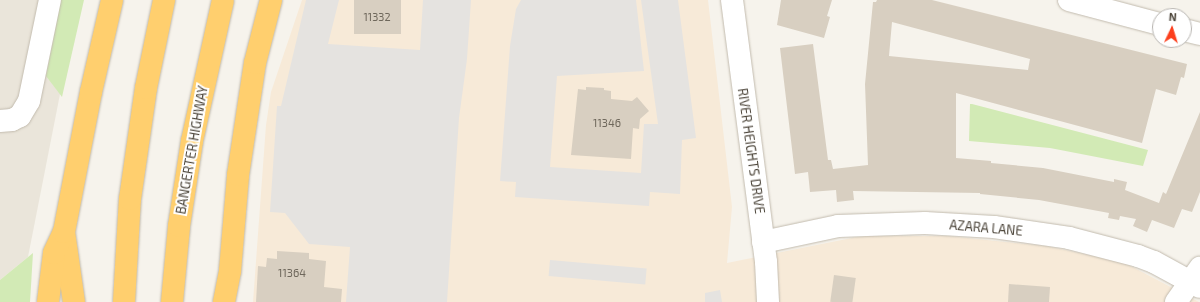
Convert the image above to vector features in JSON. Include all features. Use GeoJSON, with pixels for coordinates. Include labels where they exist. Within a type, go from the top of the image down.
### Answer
{"type":"FeatureCollection","features":[{"type":"Feature","properties":{"kind":"highway"},"geometry":{"type":"LineString","coordinates":[[48,302],[54,253],[64,232],[91,92],[112,0]]}},
{"type":"Feature","properties":{"kind":"highway"},"geometry":{"type":"LineString","coordinates":[[124,302],[130,199],[146,88],[164,0]]}},
{"type":"Feature","properties":{"kind":"highway","name":"BANGERTER HIGHWAY"},"geometry":{"type":"LineString","coordinates":[[172,302],[179,226],[192,141],[223,0]]}},
{"type":"Feature","properties":{"kind":"highway"},"geometry":{"type":"LineString","coordinates":[[224,302],[230,271],[238,175],[255,63],[271,0]]}},
{"type":"Feature","properties":{"kind":"highway"},"geometry":{"type":"LineString","coordinates":[[64,232],[74,302]]}},
{"type":"Feature","properties":{"kind":"highway"},"geometry":{"type":"LineString","coordinates":[[230,271],[235,302]]}},
{"type":"Feature","properties":{"kind":"street"},"geometry":{"type":"LineString","coordinates":[[0,120],[12,120],[20,116],[29,102],[50,0]]}},
{"type":"Feature","properties":{"kind":"street","name":"RIVER HEIGHTS DRIVE"},"geometry":{"type":"LineString","coordinates":[[732,0],[763,242],[768,302]]}},
{"type":"Feature","properties":{"kind":"street"},"geometry":{"type":"LineString","coordinates":[[1069,0],[1152,22]]}},
{"type":"Feature","properties":{"kind":"street","name":"AZARA LANE"},"geometry":{"type":"LineString","coordinates":[[763,242],[838,226],[918,223],[994,227],[1070,238],[1126,252],[1197,279]]}},
{"type":"Feature","properties":{"kind":"street"},"geometry":{"type":"LineString","coordinates":[[1176,302],[1197,279]]}},
{"type":"Feature","properties":{"kind":"shaded area"},"geometry":{"type":"Polygon","coordinates":[[[0,0],[73,0],[61,89],[28,257],[0,280],[0,0]]]}},
{"type":"Feature","properties":{"kind":"shaded area"},"geometry":{"type":"Polygon","coordinates":[[[302,0],[708,0],[732,207],[727,263],[862,236],[948,236],[1046,246],[1123,262],[1199,302],[253,302],[266,125],[271,92],[302,0]]]}},
{"type":"Feature","properties":{"kind":"shaded area"},"geometry":{"type":"Polygon","coordinates":[[[306,0],[339,0],[328,44],[420,50],[423,0],[471,0],[467,59],[459,118],[447,302],[346,302],[350,247],[309,244],[285,213],[270,212],[277,106],[281,106],[306,0]]]}},
{"type":"Feature","properties":{"kind":"shaded area"},"geometry":{"type":"Polygon","coordinates":[[[521,0],[636,0],[644,71],[557,76],[550,167],[641,173],[644,124],[658,124],[641,0],[678,0],[696,138],[682,140],[680,194],[650,192],[649,206],[515,197],[516,182],[500,181],[510,46],[516,9],[521,0]]]}},
{"type":"Feature","properties":{"kind":"shaded area"},"geometry":{"type":"Polygon","coordinates":[[[550,260],[647,268],[645,284],[549,276],[550,260]]]}},
{"type":"Feature","properties":{"kind":"shaded area"},"geometry":{"type":"Polygon","coordinates":[[[720,290],[722,302],[705,302],[705,293],[720,290]]]}},
{"type":"Feature","properties":{"kind":"green space"},"geometry":{"type":"Polygon","coordinates":[[[61,0],[84,0],[62,97],[46,76],[61,0]]]}},
{"type":"Feature","properties":{"kind":"green space"},"geometry":{"type":"Polygon","coordinates":[[[970,104],[1148,150],[1143,166],[1050,148],[969,141],[970,104]]]}},
{"type":"Feature","properties":{"kind":"green space"},"geometry":{"type":"Polygon","coordinates":[[[33,253],[30,302],[0,302],[0,280],[33,253]]]}},
{"type":"Feature","properties":{"kind":"building"},"geometry":{"type":"Polygon","coordinates":[[[354,0],[401,0],[401,34],[354,34],[354,0]]]}},
{"type":"Feature","properties":{"kind":"building"},"geometry":{"type":"Polygon","coordinates":[[[781,0],[832,0],[827,16],[830,17],[824,38],[777,25],[781,0]]]}},
{"type":"Feature","properties":{"kind":"building"},"geometry":{"type":"Polygon","coordinates":[[[877,0],[932,0],[1187,64],[1184,78],[1181,77],[1176,95],[1156,89],[1142,143],[956,93],[956,158],[1043,168],[1114,182],[1114,179],[1127,182],[1125,190],[1159,203],[1163,192],[1166,194],[1200,112],[1200,192],[1192,212],[1182,209],[1174,228],[1152,220],[1147,232],[1133,226],[1136,219],[1120,216],[1119,220],[1108,218],[1109,213],[1039,200],[980,193],[853,191],[854,200],[837,202],[836,190],[810,192],[808,172],[795,174],[780,48],[813,44],[828,160],[831,160],[833,169],[868,165],[865,84],[873,2],[876,2],[877,0]],[[892,22],[889,56],[1028,70],[1030,59],[892,22]]]}},
{"type":"Feature","properties":{"kind":"building"},"geometry":{"type":"Polygon","coordinates":[[[586,87],[604,88],[604,90],[611,91],[611,99],[632,101],[637,97],[649,111],[640,119],[639,129],[633,128],[631,159],[571,155],[578,89],[586,90],[586,87]]]}},
{"type":"Feature","properties":{"kind":"building"},"geometry":{"type":"Polygon","coordinates":[[[277,251],[309,253],[309,259],[326,261],[324,287],[342,289],[341,302],[256,302],[258,266],[266,267],[267,258],[277,259],[277,251]]]}},
{"type":"Feature","properties":{"kind":"building"},"geometry":{"type":"Polygon","coordinates":[[[834,275],[856,278],[852,302],[830,302],[834,275]]]}},
{"type":"Feature","properties":{"kind":"building"},"geometry":{"type":"Polygon","coordinates":[[[1009,284],[1050,287],[1049,302],[1008,302],[1009,284]]]}}]}
